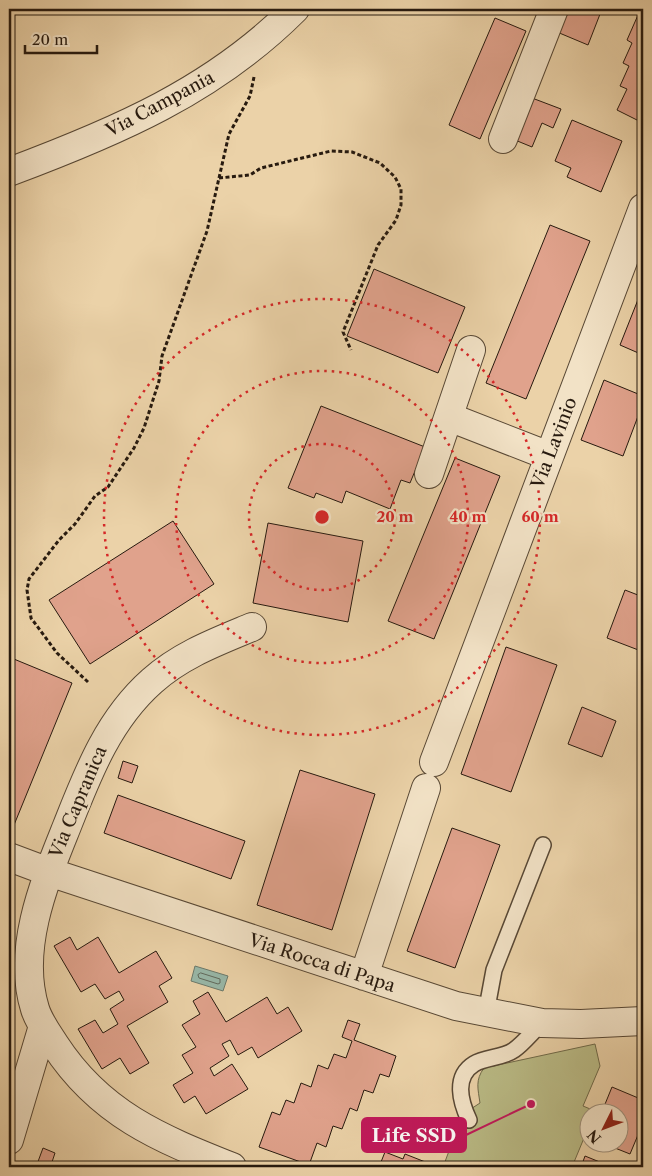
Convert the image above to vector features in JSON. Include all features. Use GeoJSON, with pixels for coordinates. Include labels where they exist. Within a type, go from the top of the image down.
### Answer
{"type":"FeatureCollection","features":[{"type":"Feature","properties":{"kind":"street","name":"Via Campania"},"geometry":{"type":"LineString","coordinates":[[9,172],[87,141],[175,100],[220,73],[253,48],[295,9]]}},
{"type":"Feature","properties":{"kind":"street"},"geometry":{"type":"LineString","coordinates":[[503,139],[554,9]]}},
{"type":"Feature","properties":{"kind":"street","name":"Via Lavinio"},"geometry":{"type":"LineString","coordinates":[[434,762],[643,208]]}},
{"type":"Feature","properties":{"kind":"street"},"geometry":{"type":"LineString","coordinates":[[429,474],[471,350]]}},
{"type":"Feature","properties":{"kind":"street"},"geometry":{"type":"LineString","coordinates":[[449,417],[549,456]]}},
{"type":"Feature","properties":{"kind":"street","name":"Via Capranica"},"geometry":{"type":"LineString","coordinates":[[232,1167],[156,1136],[109,1106],[74,1073],[34,1009],[30,971],[35,921],[49,872],[97,752],[121,715],[141,691],[169,667],[209,645],[252,627]]}},
{"type":"Feature","properties":{"kind":"street"},"geometry":{"type":"LineString","coordinates":[[364,976],[426,788]]}},
{"type":"Feature","properties":{"kind":"street","name":"Via Rocca di Papa"},"geometry":{"type":"LineString","coordinates":[[9,857],[426,997],[486,1013],[542,1023],[581,1024],[643,1021]]}},
{"type":"Feature","properties":{"kind":"street"},"geometry":{"type":"LineString","coordinates":[[9,1140],[43,1026]]}},
{"type":"Feature","properties":{"kind":"lane"},"geometry":{"type":"LineString","coordinates":[[486,1013],[494,970],[543,845]]}},
{"type":"Feature","properties":{"kind":"lane"},"geometry":{"type":"LineString","coordinates":[[469,1120],[461,1102],[460,1086],[465,1073],[474,1064],[514,1051],[542,1023]]}},
{"type":"Feature","properties":{"kind":"path"},"geometry":{"type":"LineString","coordinates":[[88,682],[57,652],[31,618],[28,611],[27,590],[29,579],[58,540],[75,524],[95,496],[108,487],[134,448],[152,406],[159,381],[162,356],[207,230],[214,192],[230,134],[254,86],[253,48]]}},
{"type":"Feature","properties":{"kind":"path"},"geometry":{"type":"LineString","coordinates":[[219,178],[250,175],[261,168],[330,151],[352,152],[380,163],[395,177],[401,190],[401,205],[396,220],[378,245],[343,332],[351,350]]}},
{"type":"Feature","properties":{"kind":"green space"},"geometry":{"type":"Polygon","coordinates":[[[595,1044],[600,1066],[584,1104],[580,1104],[580,1148],[572,1167],[443,1167],[449,1151],[461,1146],[464,1134],[454,1120],[480,1103],[478,1081],[484,1068],[595,1044]]]}},
{"type":"Feature","properties":{"kind":"water"},"geometry":{"type":"Polygon","coordinates":[[[195,966],[228,976],[223,991],[191,981],[195,966]]]}},
{"type":"Feature","properties":{"kind":"building"},"geometry":{"type":"Polygon","coordinates":[[[566,9],[602,9],[588,45],[557,32],[566,9]]]}},
{"type":"Feature","properties":{"kind":"building"},"geometry":{"type":"Polygon","coordinates":[[[638,15],[643,18],[643,123],[617,110],[627,89],[620,86],[629,66],[623,63],[632,43],[627,40],[638,15]]]}},
{"type":"Feature","properties":{"kind":"building"},"geometry":{"type":"Polygon","coordinates":[[[495,18],[526,31],[480,139],[449,125],[495,18]]]}},
{"type":"Feature","properties":{"kind":"building"},"geometry":{"type":"Polygon","coordinates":[[[532,98],[561,109],[553,128],[542,123],[532,147],[515,140],[532,98]]]}},
{"type":"Feature","properties":{"kind":"building"},"geometry":{"type":"Polygon","coordinates":[[[572,120],[622,141],[601,192],[567,177],[571,168],[555,161],[572,120]]]}},
{"type":"Feature","properties":{"kind":"building"},"geometry":{"type":"Polygon","coordinates":[[[550,225],[590,241],[526,399],[486,383],[550,225]]]}},
{"type":"Feature","properties":{"kind":"building"},"geometry":{"type":"Polygon","coordinates":[[[374,269],[465,307],[438,373],[347,336],[374,269]]]}},
{"type":"Feature","properties":{"kind":"building"},"geometry":{"type":"Polygon","coordinates":[[[643,287],[643,355],[620,345],[643,287]]]}},
{"type":"Feature","properties":{"kind":"building"},"geometry":{"type":"Polygon","coordinates":[[[604,380],[643,396],[643,403],[623,456],[581,440],[604,380]]]}},
{"type":"Feature","properties":{"kind":"building"},"geometry":{"type":"Polygon","coordinates":[[[321,406],[425,447],[410,483],[401,480],[390,509],[346,491],[342,503],[316,493],[314,498],[288,488],[321,406]]]}},
{"type":"Feature","properties":{"kind":"building"},"geometry":{"type":"Polygon","coordinates":[[[455,458],[500,476],[434,639],[388,621],[455,458]]]}},
{"type":"Feature","properties":{"kind":"building"},"geometry":{"type":"Polygon","coordinates":[[[173,521],[214,584],[90,664],[49,600],[173,521]]]}},
{"type":"Feature","properties":{"kind":"building"},"geometry":{"type":"Polygon","coordinates":[[[268,523],[363,541],[348,622],[253,603],[268,523]]]}},
{"type":"Feature","properties":{"kind":"building"},"geometry":{"type":"Polygon","coordinates":[[[625,590],[643,597],[643,646],[641,651],[607,638],[625,590]]]}},
{"type":"Feature","properties":{"kind":"building"},"geometry":{"type":"Polygon","coordinates":[[[506,647],[557,665],[511,792],[461,774],[506,647]]]}},
{"type":"Feature","properties":{"kind":"building"},"geometry":{"type":"Polygon","coordinates":[[[9,657],[72,683],[14,825],[9,823],[9,657]]]}},
{"type":"Feature","properties":{"kind":"building"},"geometry":{"type":"Polygon","coordinates":[[[582,707],[616,721],[602,757],[568,744],[582,707]]]}},
{"type":"Feature","properties":{"kind":"building"},"geometry":{"type":"Polygon","coordinates":[[[123,761],[138,766],[132,783],[118,778],[123,761]]]}},
{"type":"Feature","properties":{"kind":"building"},"geometry":{"type":"Polygon","coordinates":[[[300,770],[375,794],[332,930],[257,905],[300,770]]]}},
{"type":"Feature","properties":{"kind":"building"},"geometry":{"type":"Polygon","coordinates":[[[118,795],[245,841],[231,879],[104,833],[118,795]]]}},
{"type":"Feature","properties":{"kind":"building"},"geometry":{"type":"Polygon","coordinates":[[[452,828],[500,845],[455,968],[407,951],[452,828]]]}},
{"type":"Feature","properties":{"kind":"building"},"geometry":{"type":"Polygon","coordinates":[[[70,937],[77,950],[98,937],[119,973],[156,951],[172,978],[159,986],[168,1002],[127,1026],[149,1063],[130,1074],[120,1058],[102,1069],[78,1029],[95,1020],[103,1033],[118,1024],[110,1009],[124,1000],[119,991],[105,999],[95,984],[81,992],[54,946],[70,937]]]}},
{"type":"Feature","properties":{"kind":"building"},"geometry":{"type":"Polygon","coordinates":[[[208,992],[226,1022],[267,997],[277,1014],[288,1007],[302,1031],[258,1058],[252,1047],[238,1055],[230,1040],[222,1044],[229,1056],[210,1068],[214,1076],[232,1064],[248,1089],[206,1114],[195,1096],[184,1103],[173,1085],[193,1073],[182,1055],[196,1047],[182,1025],[200,1014],[193,1001],[208,992]]]}},
{"type":"Feature","properties":{"kind":"building"},"geometry":{"type":"Polygon","coordinates":[[[348,1020],[360,1024],[354,1040],[396,1056],[389,1077],[380,1074],[373,1093],[364,1090],[357,1111],[350,1108],[342,1129],[333,1126],[326,1147],[317,1143],[309,1165],[259,1147],[272,1112],[280,1115],[286,1100],[294,1103],[301,1083],[311,1087],[318,1065],[328,1069],[334,1054],[346,1058],[352,1041],[342,1037],[348,1020]]]}},
{"type":"Feature","properties":{"kind":"building"},"geometry":{"type":"Polygon","coordinates":[[[612,1087],[643,1100],[643,1123],[630,1154],[630,1104],[605,1104],[612,1087]]]}},
{"type":"Feature","properties":{"kind":"building"},"geometry":{"type":"Polygon","coordinates":[[[43,1148],[55,1153],[51,1165],[59,1167],[36,1167],[43,1148]]]}},
{"type":"Feature","properties":{"kind":"building"},"geometry":{"type":"Polygon","coordinates":[[[385,1152],[403,1159],[405,1154],[438,1167],[379,1167],[385,1152]]]}},
{"type":"Feature","properties":{"kind":"building"},"geometry":{"type":"Polygon","coordinates":[[[585,1156],[612,1167],[581,1167],[585,1156]]]}},
{"type":"Feature","properties":{"kind":"place","name":"Life SSD"},"geometry":{"type":"Point","coordinates":[531,1104]}}]}
